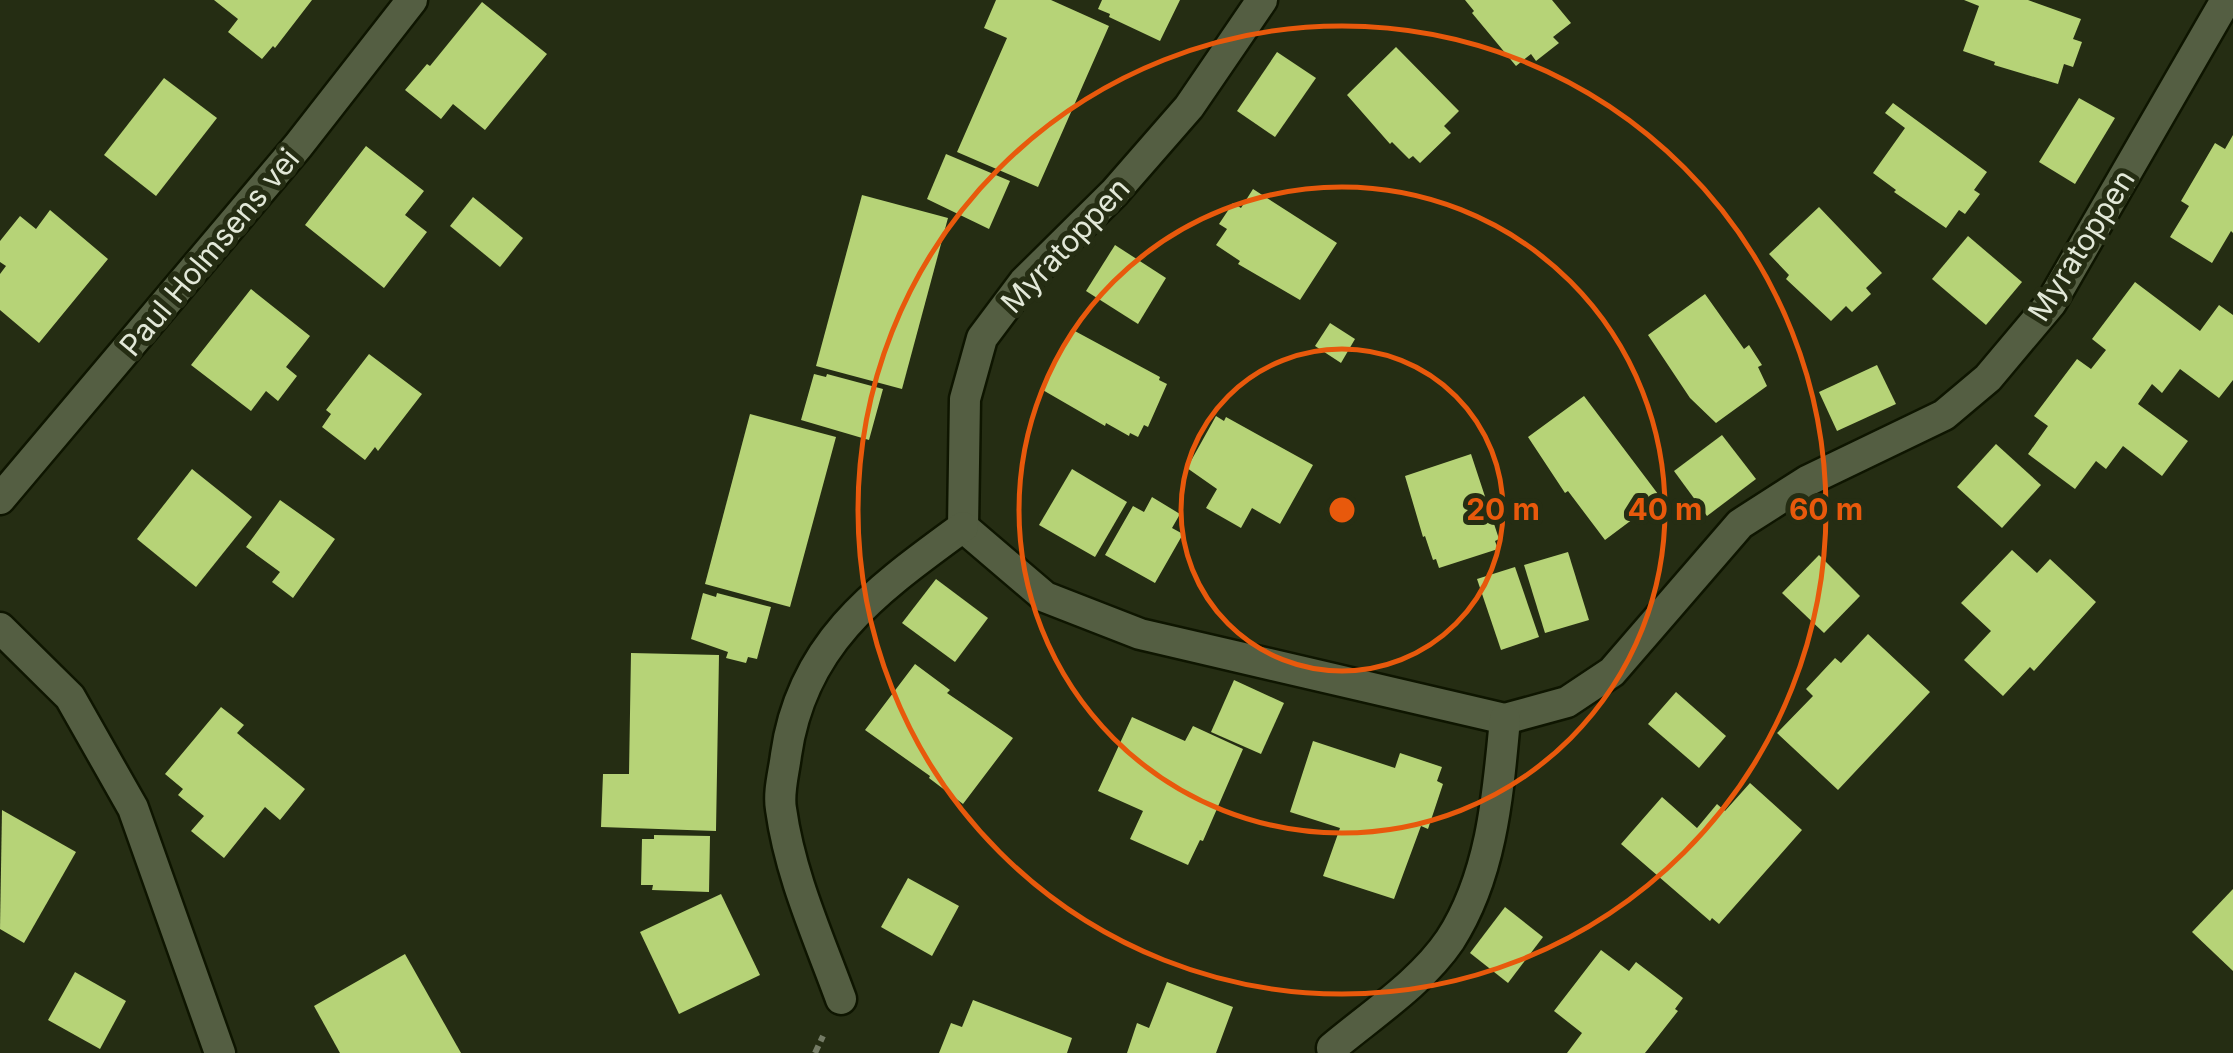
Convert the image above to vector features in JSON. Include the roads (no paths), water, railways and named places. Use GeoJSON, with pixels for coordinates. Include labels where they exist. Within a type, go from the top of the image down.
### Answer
{"type":"FeatureCollection","features":[{"type":"Feature","properties":{"kind":"street","name":"Paul Holmsens vei"},"geometry":{"type":"LineString","coordinates":[[0,499],[298,146],[412,0]]}},
{"type":"Feature","properties":{"kind":"street","name":"Myratoppen"},"geometry":{"type":"LineString","coordinates":[[1262,0],[1189,107],[1114,193],[1024,282],[982,338],[966,399],[963,527],[1045,597],[1140,634],[1505,720],[1567,702],[1612,672],[1740,524],[1807,481],[1944,415],[1988,378],[2051,304],[2226,0]]}},
{"type":"Feature","properties":{"kind":"street"},"geometry":{"type":"LineString","coordinates":[[841,998],[792,868],[780,804],[790,729],[822,653],[881,587],[963,527]]}},
{"type":"Feature","properties":{"kind":"street"},"geometry":{"type":"LineString","coordinates":[[0,628],[70,697],[133,808],[220,1053]]}},
{"type":"Feature","properties":{"kind":"street"},"geometry":{"type":"LineString","coordinates":[[1332,1048],[1408,985],[1449,940],[1484,868],[1500,777],[1505,720]]}}]}
